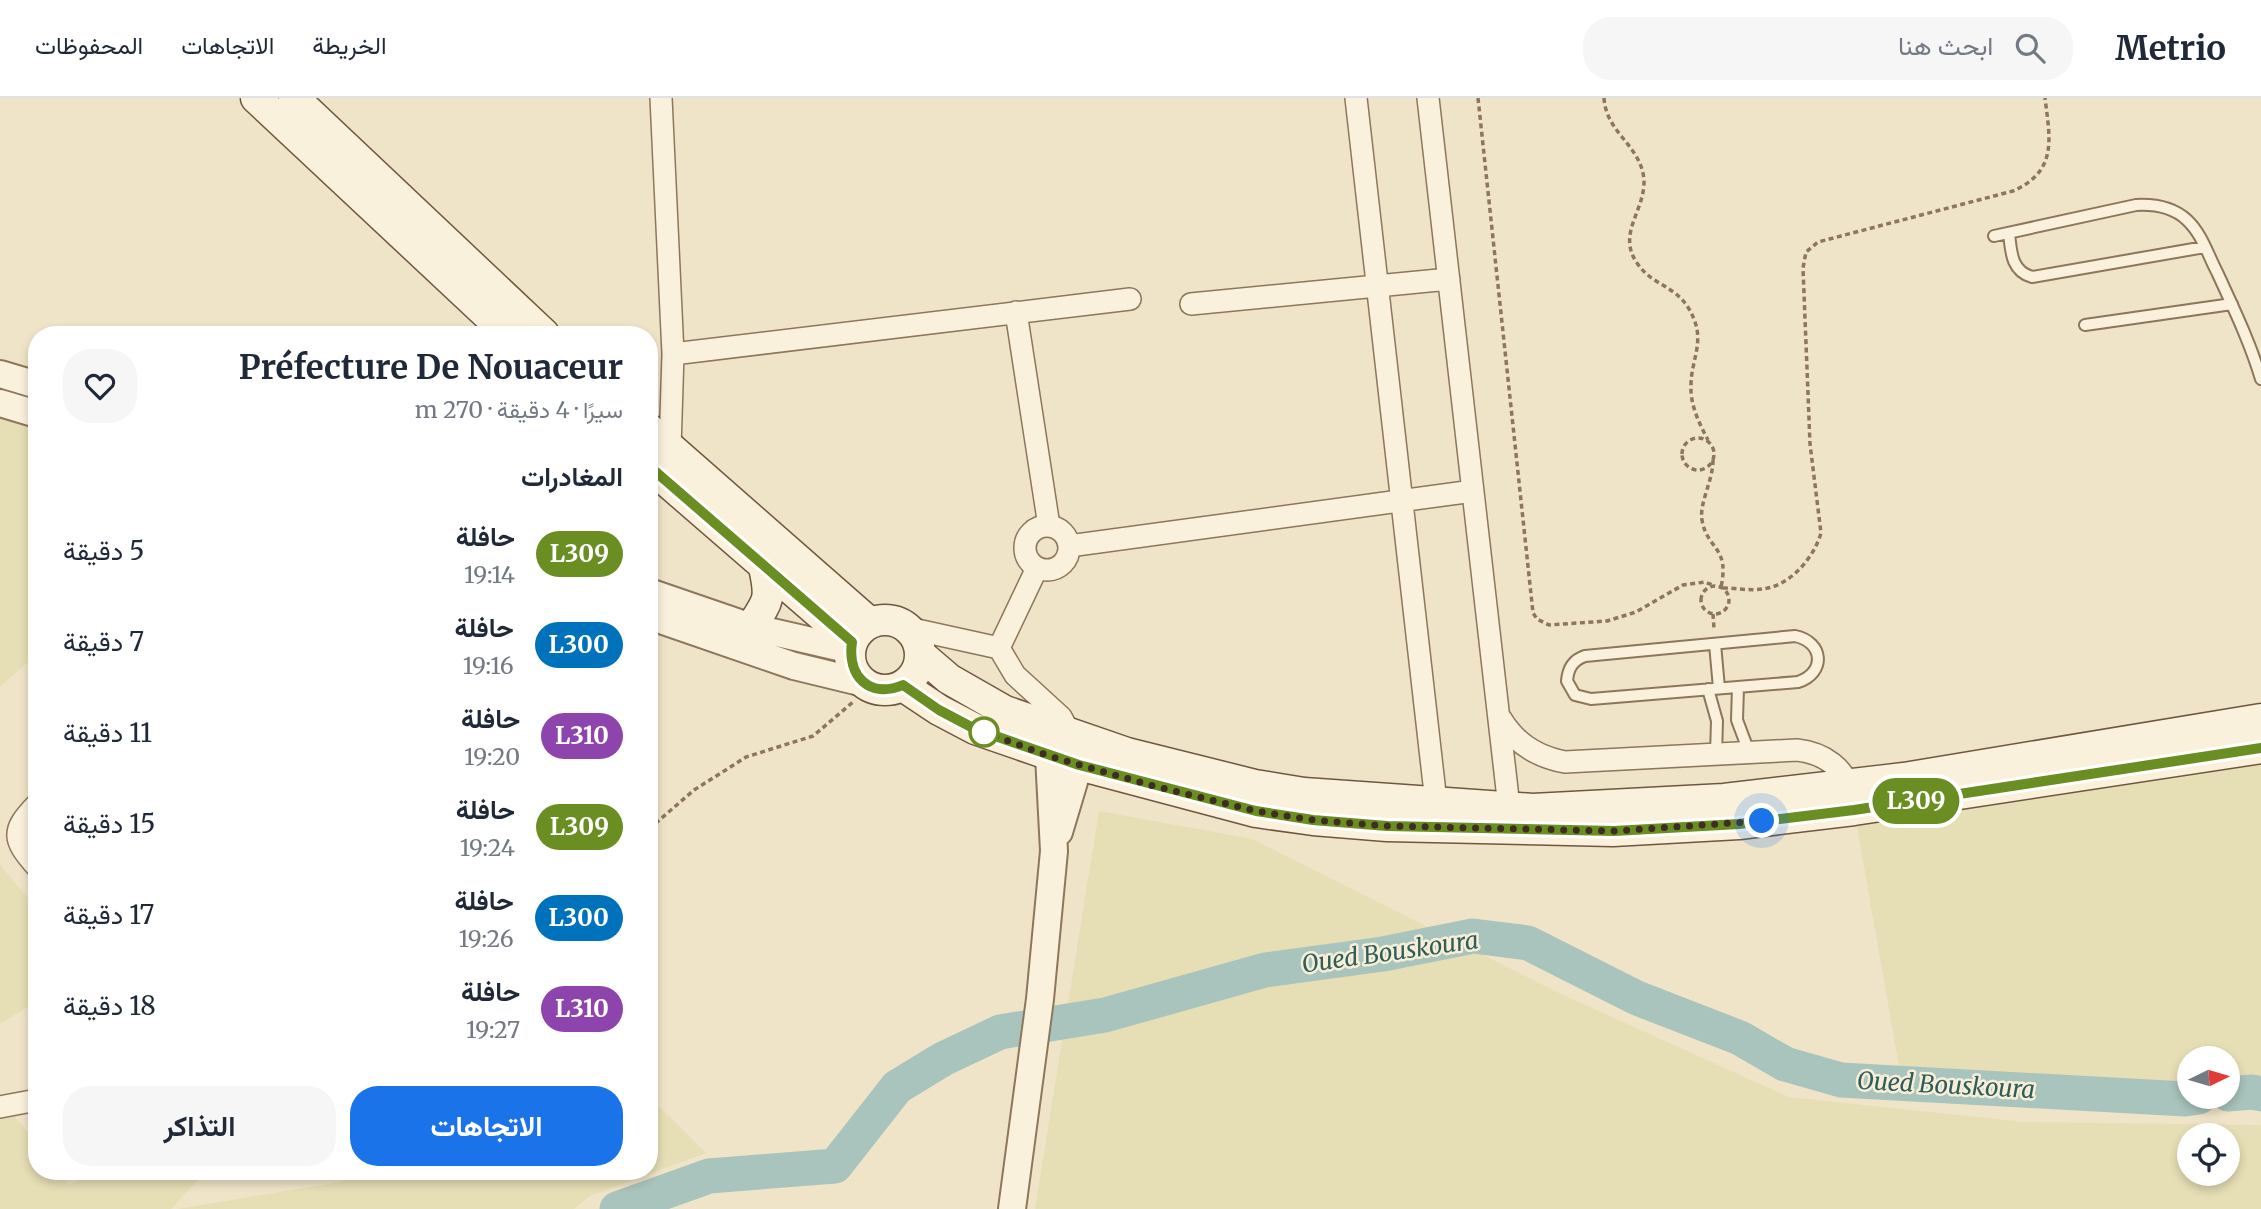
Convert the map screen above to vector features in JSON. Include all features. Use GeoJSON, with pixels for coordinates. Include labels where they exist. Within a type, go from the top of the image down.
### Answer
{"type":"FeatureCollection","features":[{"type":"Feature","properties":{"kind":"main road"},"geometry":{"type":"LineString","coordinates":[[256,98],[500,326]]}},
{"type":"Feature","properties":{"kind":"main road"},"geometry":{"type":"LineString","coordinates":[[294,98],[536,326]]}},
{"type":"Feature","properties":{"kind":"main road"},"geometry":{"type":"LineString","coordinates":[[658,450],[764,567],[858,639]]}},
{"type":"Feature","properties":{"kind":"main road"},"geometry":{"type":"LineString","coordinates":[[658,450],[858,639]]}},
{"type":"Feature","properties":{"kind":"main road"},"geometry":{"type":"LineString","coordinates":[[751,627],[768,599],[764,567]]}},
{"type":"Feature","properties":{"kind":"main road"},"geometry":{"type":"LineString","coordinates":[[890,620],[908,628],[915,636],[921,655],[912,678],[903,685],[888,690],[867,685],[853,668],[858,639],[890,620]]}},
{"type":"Feature","properties":{"kind":"main road"},"geometry":{"type":"LineString","coordinates":[[921,655],[949,679],[1005,711],[1127,753],[1255,785],[1304,793],[1533,809],[1724,799],[1852,797],[2261,748]]}},
{"type":"Feature","properties":{"kind":"main road"},"geometry":{"type":"LineString","coordinates":[[903,685],[939,710],[975,729],[1079,765],[1256,811],[1313,820],[1387,826],[1614,831],[1739,824],[1852,797],[1904,778],[2261,719]]}},
{"type":"Feature","properties":{"kind":"street"},"geometry":{"type":"LineString","coordinates":[[658,437],[673,354],[662,98]]}},
{"type":"Feature","properties":{"kind":"street"},"geometry":{"type":"LineString","coordinates":[[1356,98],[1436,802]]}},
{"type":"Feature","properties":{"kind":"street"},"geometry":{"type":"LineString","coordinates":[[1428,98],[1509,807]]}},
{"type":"Feature","properties":{"kind":"street"},"geometry":{"type":"LineString","coordinates":[[1191,304],[1449,279]]}},
{"type":"Feature","properties":{"kind":"street"},"geometry":{"type":"LineString","coordinates":[[673,354],[1130,299]]}},
{"type":"Feature","properties":{"kind":"street"},"geometry":{"type":"LineString","coordinates":[[1016,312],[1049,526]]}},
{"type":"Feature","properties":{"kind":"street"},"geometry":{"type":"LineString","coordinates":[[0,374],[28,382]]}},
{"type":"Feature","properties":{"kind":"street"},"geometry":{"type":"LineString","coordinates":[[0,403],[28,411]]}},
{"type":"Feature","properties":{"kind":"street"},"geometry":{"type":"LineString","coordinates":[[1069,546],[1473,491]]}},
{"type":"Feature","properties":{"kind":"street"},"geometry":{"type":"LineString","coordinates":[[1049,526],[1063,533],[1069,546],[1068,554],[1059,566],[1045,570],[1037,568],[1027,557],[1026,542],[1035,529],[1049,526]]}},
{"type":"Feature","properties":{"kind":"street"},"geometry":{"type":"LineString","coordinates":[[999,648],[1037,568]]}},
{"type":"Feature","properties":{"kind":"street"},"geometry":{"type":"LineString","coordinates":[[658,595],[751,627],[858,639]]}},
{"type":"Feature","properties":{"kind":"street"},"geometry":{"type":"LineString","coordinates":[[658,619],[794,666],[867,685]]}},
{"type":"Feature","properties":{"kind":"street"},"geometry":{"type":"LineString","coordinates":[[908,628],[999,648],[1015,676],[1061,717],[1072,735],[1079,765],[1054,851]]}},
{"type":"Feature","properties":{"kind":"street"},"geometry":{"type":"LineString","coordinates":[[1500,717],[1516,739],[1539,755],[1552,760],[1579,762],[1749,752],[1814,752],[1829,758],[1852,797]]}},
{"type":"Feature","properties":{"kind":"street"},"geometry":{"type":"LineString","coordinates":[[1012,1209],[1040,999],[1054,851],[1049,756]]}},
{"type":"Feature","properties":{"kind":"street"},"geometry":{"type":"LineString","coordinates":[[28,813],[16,830],[17,843],[28,856]]}},
{"type":"Feature","properties":{"kind":"street"},"geometry":{"type":"LineString","coordinates":[[0,1107],[28,1102]]}},
{"type":"Feature","properties":{"kind":"lane"},"geometry":{"type":"LineString","coordinates":[[1994,236],[2147,204],[2178,213],[2195,229],[2205,247],[2232,304],[2261,379]]}},
{"type":"Feature","properties":{"kind":"lane"},"geometry":{"type":"LineString","coordinates":[[2008,233],[2015,265],[2025,275],[2032,277],[2205,247]]}},
{"type":"Feature","properties":{"kind":"lane"},"geometry":{"type":"LineString","coordinates":[[2085,325],[2232,304]]}},
{"type":"Feature","properties":{"kind":"lane"},"geometry":{"type":"LineString","coordinates":[[1795,636],[1805,638],[1817,653],[1818,663],[1807,679],[1738,687],[1583,698],[1569,688],[1567,672],[1577,659],[1585,656],[1795,636]]}},
{"type":"Feature","properties":{"kind":"lane"},"geometry":{"type":"LineString","coordinates":[[1715,644],[1716,754]]}},
{"type":"Feature","properties":{"kind":"lane"},"geometry":{"type":"LineString","coordinates":[[1738,687],[1737,720],[1749,752]]}},
{"type":"Feature","properties":{"kind":"path"},"geometry":{"type":"LineString","coordinates":[[1478,98],[1533,613],[1537,619],[1549,625],[1607,621],[1636,612],[1683,585],[1705,582],[1722,588],[1766,589],[1783,583],[1797,571],[1816,546],[1821,533],[1810,444],[1803,268],[1806,252],[1818,243],[2024,187],[2034,179],[2047,159],[2049,135],[2045,98]]}},
{"type":"Feature","properties":{"kind":"path"},"geometry":{"type":"LineString","coordinates":[[1604,98],[1609,120],[1636,154],[1642,167],[1642,196],[1631,222],[1630,250],[1645,273],[1675,291],[1688,306],[1696,324],[1698,344],[1690,384],[1692,403],[1714,453],[1702,520],[1721,556],[1722,588],[1729,599],[1728,605],[1719,613],[1707,612],[1701,596],[1704,590],[1715,586]]}},
{"type":"Feature","properties":{"kind":"path"},"geometry":{"type":"LineString","coordinates":[[1708,440],[1701,438],[1687,441],[1682,454],[1688,467],[1695,470],[1709,466],[1713,460]]}},
{"type":"Feature","properties":{"kind":"path"},"geometry":{"type":"LineString","coordinates":[[658,821],[694,790],[746,757],[813,736],[867,685]]}},
{"type":"Feature","properties":{"kind":"shaded area"},"geometry":{"type":"Polygon","coordinates":[[[0,419],[28,427],[28,662],[0,687],[0,419]]]}},
{"type":"Feature","properties":{"kind":"shaded area"},"geometry":{"type":"Polygon","coordinates":[[[2261,755],[2261,1094],[2240,1093],[2240,1046],[2177,1046],[2177,1099],[1902,1083],[1854,810],[2261,755]]]}},
{"type":"Feature","properties":{"kind":"shaded area"},"geometry":{"type":"Polygon","coordinates":[[[1099,811],[1252,839],[1561,994],[1789,1097],[2024,1122],[2177,1124],[2177,1186],[2240,1186],[2240,1125],[2261,1125],[2261,1209],[1035,1209],[1099,811]]]}},
{"type":"Feature","properties":{"kind":"shaded area"},"geometry":{"type":"Polygon","coordinates":[[[0,865],[28,898],[28,1007],[0,1024],[0,865]]]}},
{"type":"Feature","properties":{"kind":"shaded area"},"geometry":{"type":"Polygon","coordinates":[[[0,1098],[28,1133],[28,1180],[65,1180],[69,1185],[79,1180],[198,1180],[171,1209],[0,1209],[0,1098]]]}},
{"type":"Feature","properties":{"kind":"shaded area"},"geometry":{"type":"Polygon","coordinates":[[[658,1106],[706,1153],[658,1171],[658,1106]]]}},
{"type":"Feature","properties":{"kind":"shaded area"},"geometry":{"type":"Polygon","coordinates":[[[633,1180],[590,1196],[574,1209],[177,1209],[341,1182],[633,1180]]]}},
{"type":"Feature","properties":{"kind":"waterway","name":"Oued Bouskoura"},"geometry":{"type":"LineString","coordinates":[[617,1209],[709,1176],[835,1166],[897,1087],[943,1059],[1000,1032],[1105,1015],[1265,970],[1383,954],[1473,936],[1528,943],[1637,998],[1740,1038],[1785,1064],[1841,1080],[2177,1099]]}},
{"type":"Feature","properties":{"kind":"waterway","name":"Oued Bouskoura"},"geometry":{"type":"LineString","coordinates":[[2240,1093],[2261,1094]]}},
{"type":"Feature","properties":{"kind":"bus line","name":"L309"},"geometry":{"type":"LineString","coordinates":[[658,475],[852,642],[853,668],[870,687],[888,690],[903,685],[939,710],[1010,743],[1150,785],[1256,811],[1313,820],[1387,826],[1515,830],[1614,831],[1739,824],[1854,810],[2261,748]]}},
{"type":"Feature","properties":{"kind":"route"},"geometry":{"type":"LineString","coordinates":[[984,732],[1049,756],[1150,785],[1256,811],[1313,820],[1387,826],[1614,831],[1762,821]]}}]}
